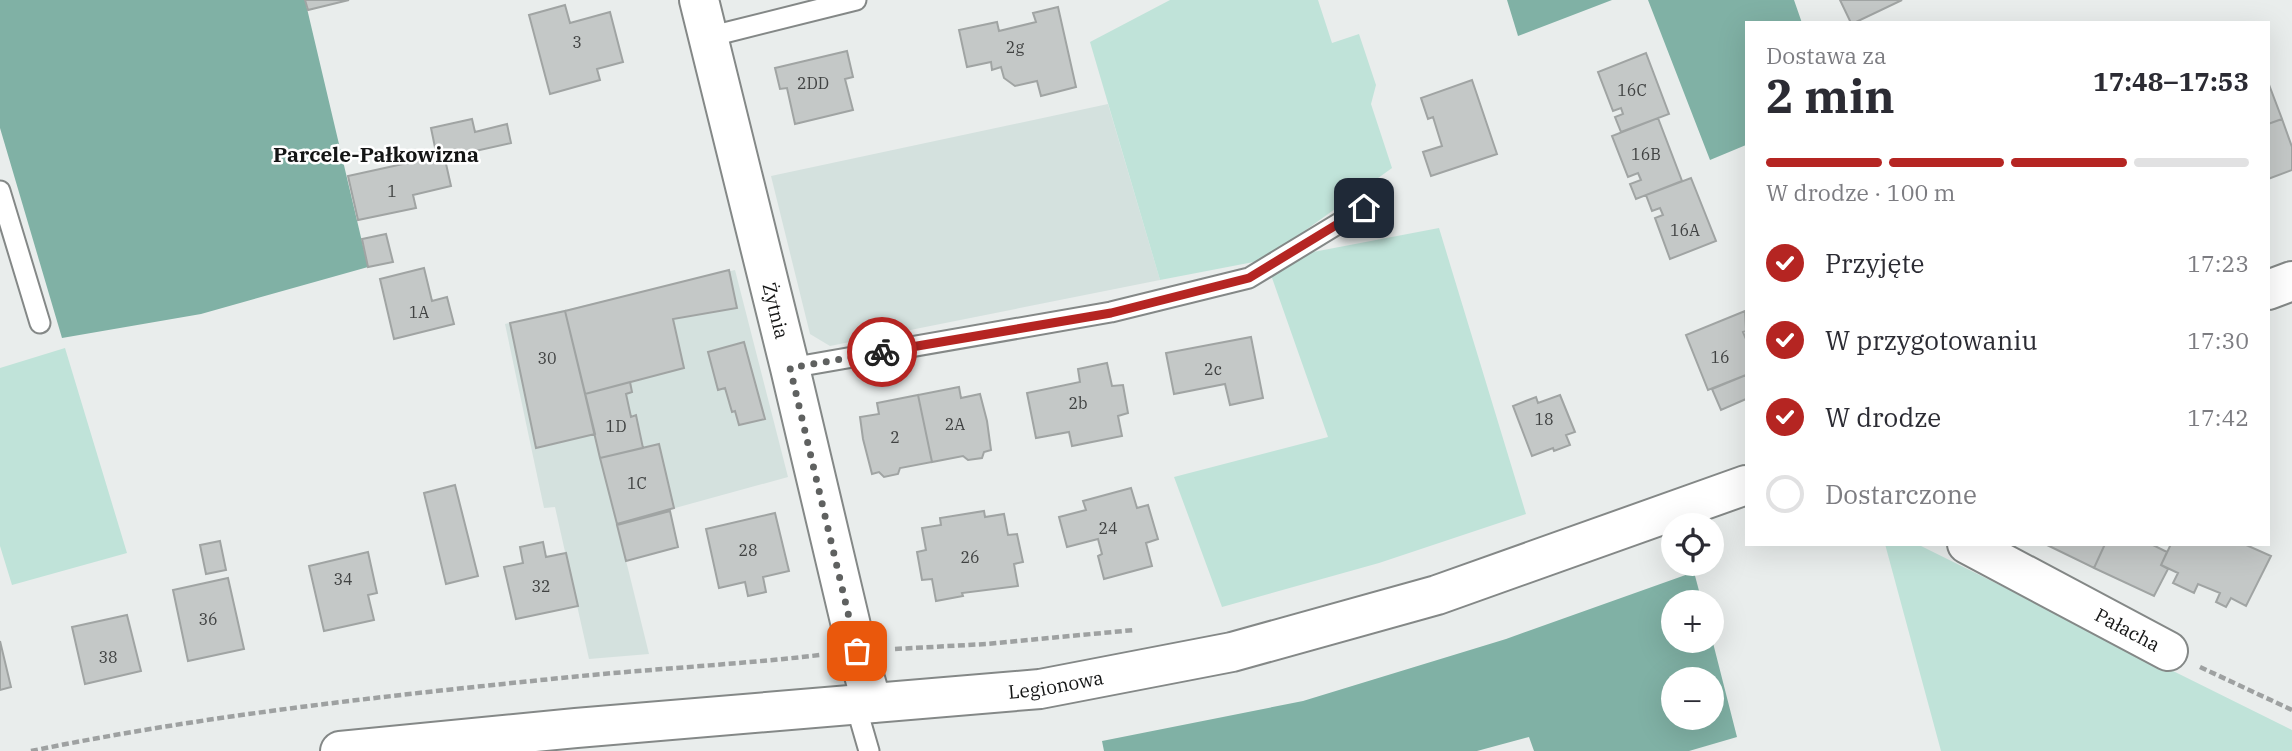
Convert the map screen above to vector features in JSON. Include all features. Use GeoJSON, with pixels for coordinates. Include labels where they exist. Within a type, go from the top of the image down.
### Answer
{"type":"FeatureCollection","features":[{"type":"Feature","properties":{"kind":"main road","name":"Żytnia"},"geometry":{"type":"LineString","coordinates":[[699,0],[857,651],[864,705]]}},
{"type":"Feature","properties":{"kind":"main road"},"geometry":{"type":"LineString","coordinates":[[2270,289],[2292,281]]}},
{"type":"Feature","properties":{"kind":"main road","name":"Legionowa"},"geometry":{"type":"LineString","coordinates":[[340,751],[604,725],[1040,689],[1232,652],[1437,595],[1745,485]]}},
{"type":"Feature","properties":{"kind":"main road","name":"Pałacha"},"geometry":{"type":"LineString","coordinates":[[1971,546],[2168,651]]}},
{"type":"Feature","properties":{"kind":"lane"},"geometry":{"type":"LineString","coordinates":[[708,37],[856,0]]}},
{"type":"Feature","properties":{"kind":"lane"},"geometry":{"type":"LineString","coordinates":[[0,191],[40,323]]}},
{"type":"Feature","properties":{"kind":"lane"},"geometry":{"type":"LineString","coordinates":[[790,368],[1111,313],[1249,278],[1364,208]]}},
{"type":"Feature","properties":{"kind":"lane"},"geometry":{"type":"LineString","coordinates":[[864,705],[869,751]]}},
{"type":"Feature","properties":{"kind":"path"},"geometry":{"type":"LineString","coordinates":[[889,649],[986,644],[1136,630]]}},
{"type":"Feature","properties":{"kind":"path","name":"Pałacha"},"geometry":{"type":"LineString","coordinates":[[2168,651],[2292,710]]}},
{"type":"Feature","properties":{"kind":"path"},"geometry":{"type":"LineString","coordinates":[[31,751],[113,734],[314,705],[562,677],[831,654]]}},
{"type":"Feature","properties":{"kind":"shaded area"},"geometry":{"type":"Polygon","coordinates":[[[1108,104],[1160,280],[830,346],[810,334],[771,176],[1108,104]]]}},
{"type":"Feature","properties":{"kind":"shaded area"},"geometry":{"type":"Polygon","coordinates":[[[735,270],[788,477],[617,524],[649,654],[589,659],[555,507],[544,508],[505,324],[735,270]]]}},
{"type":"Feature","properties":{"kind":"green space"},"geometry":{"type":"Polygon","coordinates":[[[0,0],[305,0],[368,267],[201,314],[62,338],[0,128],[0,0]]]}},
{"type":"Feature","properties":{"kind":"green space"},"geometry":{"type":"Polygon","coordinates":[[[1170,0],[1318,0],[1332,43],[1359,34],[1376,85],[1371,104],[1392,168],[1264,260],[1160,280],[1090,42],[1170,0]]]}},
{"type":"Feature","properties":{"kind":"green space"},"geometry":{"type":"Polygon","coordinates":[[[1507,0],[1612,0],[1518,36],[1507,0]]]}},
{"type":"Feature","properties":{"kind":"green space"},"geometry":{"type":"Polygon","coordinates":[[[1648,0],[1794,0],[1801,21],[1745,21],[1745,145],[1710,160],[1648,0]]]}},
{"type":"Feature","properties":{"kind":"green space"},"geometry":{"type":"Polygon","coordinates":[[[1439,228],[1526,514],[1379,563],[1222,607],[1174,477],[1328,437],[1271,275],[1313,252],[1439,228]]]}},
{"type":"Feature","properties":{"kind":"green space"},"geometry":{"type":"Polygon","coordinates":[[[65,348],[127,553],[12,585],[0,546],[0,368],[65,348]]]}},
{"type":"Feature","properties":{"kind":"green space"},"geometry":{"type":"Polygon","coordinates":[[[1886,546],[1921,546],[2292,730],[2292,751],[1941,751],[1886,546]]]}},
{"type":"Feature","properties":{"kind":"green space"},"geometry":{"type":"Polygon","coordinates":[[[1683,576],[1695,576],[1699,590],[1661,590],[1661,653],[1716,653],[1719,667],[1661,667],[1661,730],[1724,730],[1724,686],[1737,737],[1689,751],[1534,751],[1529,737],[1477,751],[1104,751],[1102,741],[1303,701],[1506,639],[1683,576]]]}},
{"type":"Feature","properties":{"kind":"building"},"geometry":{"type":"Polygon","coordinates":[[[305,0],[349,0],[308,10],[305,0]]]}},
{"type":"Feature","properties":{"kind":"building"},"geometry":{"type":"Polygon","coordinates":[[[1840,0],[1902,0],[1858,21],[1850,21],[1840,0]]]}},
{"type":"Feature","properties":{"kind":"building"},"geometry":{"type":"Polygon","coordinates":[[[565,5],[570,23],[610,12],[623,62],[597,69],[600,80],[550,94],[529,15],[565,5]]]}},
{"type":"Feature","properties":{"kind":"building"},"geometry":{"type":"Polygon","coordinates":[[[1058,7],[1076,87],[1041,96],[1037,81],[1015,86],[1004,78],[1001,67],[992,70],[991,62],[967,67],[959,30],[997,22],[999,31],[1036,22],[1033,13],[1058,7]]]}},
{"type":"Feature","properties":{"kind":"building"},"geometry":{"type":"Polygon","coordinates":[[[847,51],[853,77],[845,79],[853,110],[795,124],[787,88],[780,89],[775,68],[847,51]]]}},
{"type":"Feature","properties":{"kind":"building"},"geometry":{"type":"Polygon","coordinates":[[[1646,53],[1669,114],[1621,132],[1615,117],[1623,114],[1621,108],[1613,111],[1598,72],[1646,53]]]}},
{"type":"Feature","properties":{"kind":"building"},"geometry":{"type":"Polygon","coordinates":[[[1472,80],[1497,154],[1431,176],[1423,152],[1442,146],[1433,117],[1428,119],[1421,98],[1472,80]]]}},
{"type":"Feature","properties":{"kind":"building"},"geometry":{"type":"Polygon","coordinates":[[[2270,87],[2282,119],[2270,123],[2270,87]]]}},
{"type":"Feature","properties":{"kind":"building"},"geometry":{"type":"Polygon","coordinates":[[[1658,118],[1682,181],[1636,199],[1630,184],[1641,180],[1638,173],[1628,177],[1612,136],[1658,118]]]}},
{"type":"Feature","properties":{"kind":"building"},"geometry":{"type":"Polygon","coordinates":[[[472,119],[475,132],[507,124],[511,143],[444,158],[444,155],[437,157],[431,128],[472,119]]]}},
{"type":"Feature","properties":{"kind":"building"},"geometry":{"type":"Polygon","coordinates":[[[2282,119],[2292,147],[2292,170],[2270,178],[2270,123],[2282,119]]]}},
{"type":"Feature","properties":{"kind":"building"},"geometry":{"type":"Polygon","coordinates":[[[444,155],[451,186],[413,195],[416,208],[358,220],[348,176],[444,155]]]}},
{"type":"Feature","properties":{"kind":"building"},"geometry":{"type":"Polygon","coordinates":[[[1691,178],[1716,241],[1670,259],[1655,218],[1663,215],[1660,208],[1652,211],[1646,195],[1691,178]]]}},
{"type":"Feature","properties":{"kind":"building"},"geometry":{"type":"Polygon","coordinates":[[[386,234],[393,262],[368,267],[362,239],[386,234]]]}},
{"type":"Feature","properties":{"kind":"building"},"geometry":{"type":"Polygon","coordinates":[[[424,268],[432,301],[447,297],[454,324],[394,339],[380,279],[424,268]]]}},
{"type":"Feature","properties":{"kind":"building"},"geometry":{"type":"Polygon","coordinates":[[[729,270],[737,308],[673,319],[684,368],[585,394],[565,311],[729,270]]]}},
{"type":"Feature","properties":{"kind":"building"},"geometry":{"type":"Polygon","coordinates":[[[565,311],[595,434],[536,448],[510,323],[565,311]]]}},
{"type":"Feature","properties":{"kind":"building"},"geometry":{"type":"Polygon","coordinates":[[[1745,311],[1745,375],[1708,390],[1686,335],[1745,311]]]}},
{"type":"Feature","properties":{"kind":"building"},"geometry":{"type":"Polygon","coordinates":[[[1251,337],[1263,398],[1230,405],[1225,384],[1174,394],[1166,353],[1251,337]]]}},
{"type":"Feature","properties":{"kind":"building"},"geometry":{"type":"Polygon","coordinates":[[[744,342],[765,419],[739,425],[725,388],[718,390],[708,352],[744,342]]]}},
{"type":"Feature","properties":{"kind":"building"},"geometry":{"type":"Polygon","coordinates":[[[1107,363],[1112,386],[1123,385],[1128,413],[1118,416],[1122,436],[1072,446],[1069,432],[1036,438],[1027,393],[1080,382],[1078,369],[1107,363]]]}},
{"type":"Feature","properties":{"kind":"building"},"geometry":{"type":"Polygon","coordinates":[[[1745,375],[1745,399],[1721,410],[1712,389],[1745,375]]]}},
{"type":"Feature","properties":{"kind":"building"},"geometry":{"type":"Polygon","coordinates":[[[630,382],[632,392],[626,394],[631,417],[636,415],[643,448],[600,458],[585,394],[630,382]]]}},
{"type":"Feature","properties":{"kind":"building"},"geometry":{"type":"Polygon","coordinates":[[[959,387],[961,398],[980,394],[991,450],[984,452],[982,458],[968,460],[963,456],[932,462],[918,395],[959,387]]]}},
{"type":"Feature","properties":{"kind":"building"},"geometry":{"type":"Polygon","coordinates":[[[918,395],[932,462],[900,468],[898,474],[884,477],[879,472],[872,474],[860,417],[879,414],[877,403],[918,395]]]}},
{"type":"Feature","properties":{"kind":"building"},"geometry":{"type":"Polygon","coordinates":[[[1560,395],[1575,432],[1566,435],[1570,445],[1532,456],[1513,406],[1536,397],[1538,403],[1560,395]]]}},
{"type":"Feature","properties":{"kind":"building"},"geometry":{"type":"Polygon","coordinates":[[[659,444],[674,508],[617,524],[600,458],[659,444]]]}},
{"type":"Feature","properties":{"kind":"building"},"geometry":{"type":"Polygon","coordinates":[[[455,485],[478,576],[446,584],[424,493],[455,485]]]}},
{"type":"Feature","properties":{"kind":"building"},"geometry":{"type":"Polygon","coordinates":[[[1131,488],[1137,508],[1148,505],[1158,539],[1146,543],[1152,566],[1104,579],[1098,556],[1102,554],[1098,539],[1067,547],[1059,517],[1086,510],[1083,501],[1131,488]]]}},
{"type":"Feature","properties":{"kind":"building"},"geometry":{"type":"Polygon","coordinates":[[[670,511],[678,547],[626,561],[617,525],[670,511]]]}},
{"type":"Feature","properties":{"kind":"building"},"geometry":{"type":"Polygon","coordinates":[[[984,511],[985,517],[1004,514],[1008,535],[1017,534],[1023,562],[1014,564],[1018,586],[962,593],[963,596],[936,601],[932,579],[922,580],[917,552],[926,550],[922,528],[941,525],[940,518],[984,511]]]}},
{"type":"Feature","properties":{"kind":"building"},"geometry":{"type":"Polygon","coordinates":[[[775,513],[789,571],[763,577],[766,592],[748,596],[745,582],[719,588],[706,529],[775,513]]]}},
{"type":"Feature","properties":{"kind":"building"},"geometry":{"type":"Polygon","coordinates":[[[220,541],[226,570],[206,574],[200,545],[220,541]]]}},
{"type":"Feature","properties":{"kind":"building"},"geometry":{"type":"Polygon","coordinates":[[[543,542],[546,557],[566,553],[578,606],[516,619],[504,567],[523,563],[520,547],[543,542]]]}},
{"type":"Feature","properties":{"kind":"building"},"geometry":{"type":"Polygon","coordinates":[[[2049,546],[2104,546],[2094,568],[2049,546]]]}},
{"type":"Feature","properties":{"kind":"building"},"geometry":{"type":"Polygon","coordinates":[[[2104,546],[2155,546],[2167,552],[2161,565],[2168,569],[2154,596],[2094,568],[2104,546]]]}},
{"type":"Feature","properties":{"kind":"building"},"geometry":{"type":"Polygon","coordinates":[[[2170,546],[2248,546],[2271,556],[2246,606],[2231,598],[2226,607],[2216,602],[2220,593],[2198,584],[2194,593],[2173,583],[2178,573],[2161,565],[2170,546]]]}},
{"type":"Feature","properties":{"kind":"building"},"geometry":{"type":"Polygon","coordinates":[[[368,552],[377,593],[368,595],[374,620],[324,631],[309,566],[368,552]]]}},
{"type":"Feature","properties":{"kind":"building"},"geometry":{"type":"Polygon","coordinates":[[[228,578],[244,649],[188,661],[173,590],[228,578]]]}},
{"type":"Feature","properties":{"kind":"building"},"geometry":{"type":"Polygon","coordinates":[[[127,615],[141,671],[85,684],[72,627],[127,615]]]}},
{"type":"Feature","properties":{"kind":"building"},"geometry":{"type":"Polygon","coordinates":[[[0,641],[11,687],[0,690],[0,641]]]}},
{"type":"Feature","properties":{"kind":"way so far"},"geometry":{"type":"LineString","coordinates":[[857,651],[790,368],[882,352]]}},
{"type":"Feature","properties":{"kind":"district","name":"Parcele-Pałkowizna"},"geometry":{"type":"Point","coordinates":[376,155]}},
{"type":"Feature","properties":{"kind":"route"},"geometry":{"type":"LineString","coordinates":[[882,352],[1111,313],[1249,278],[1364,208]]}}]}
